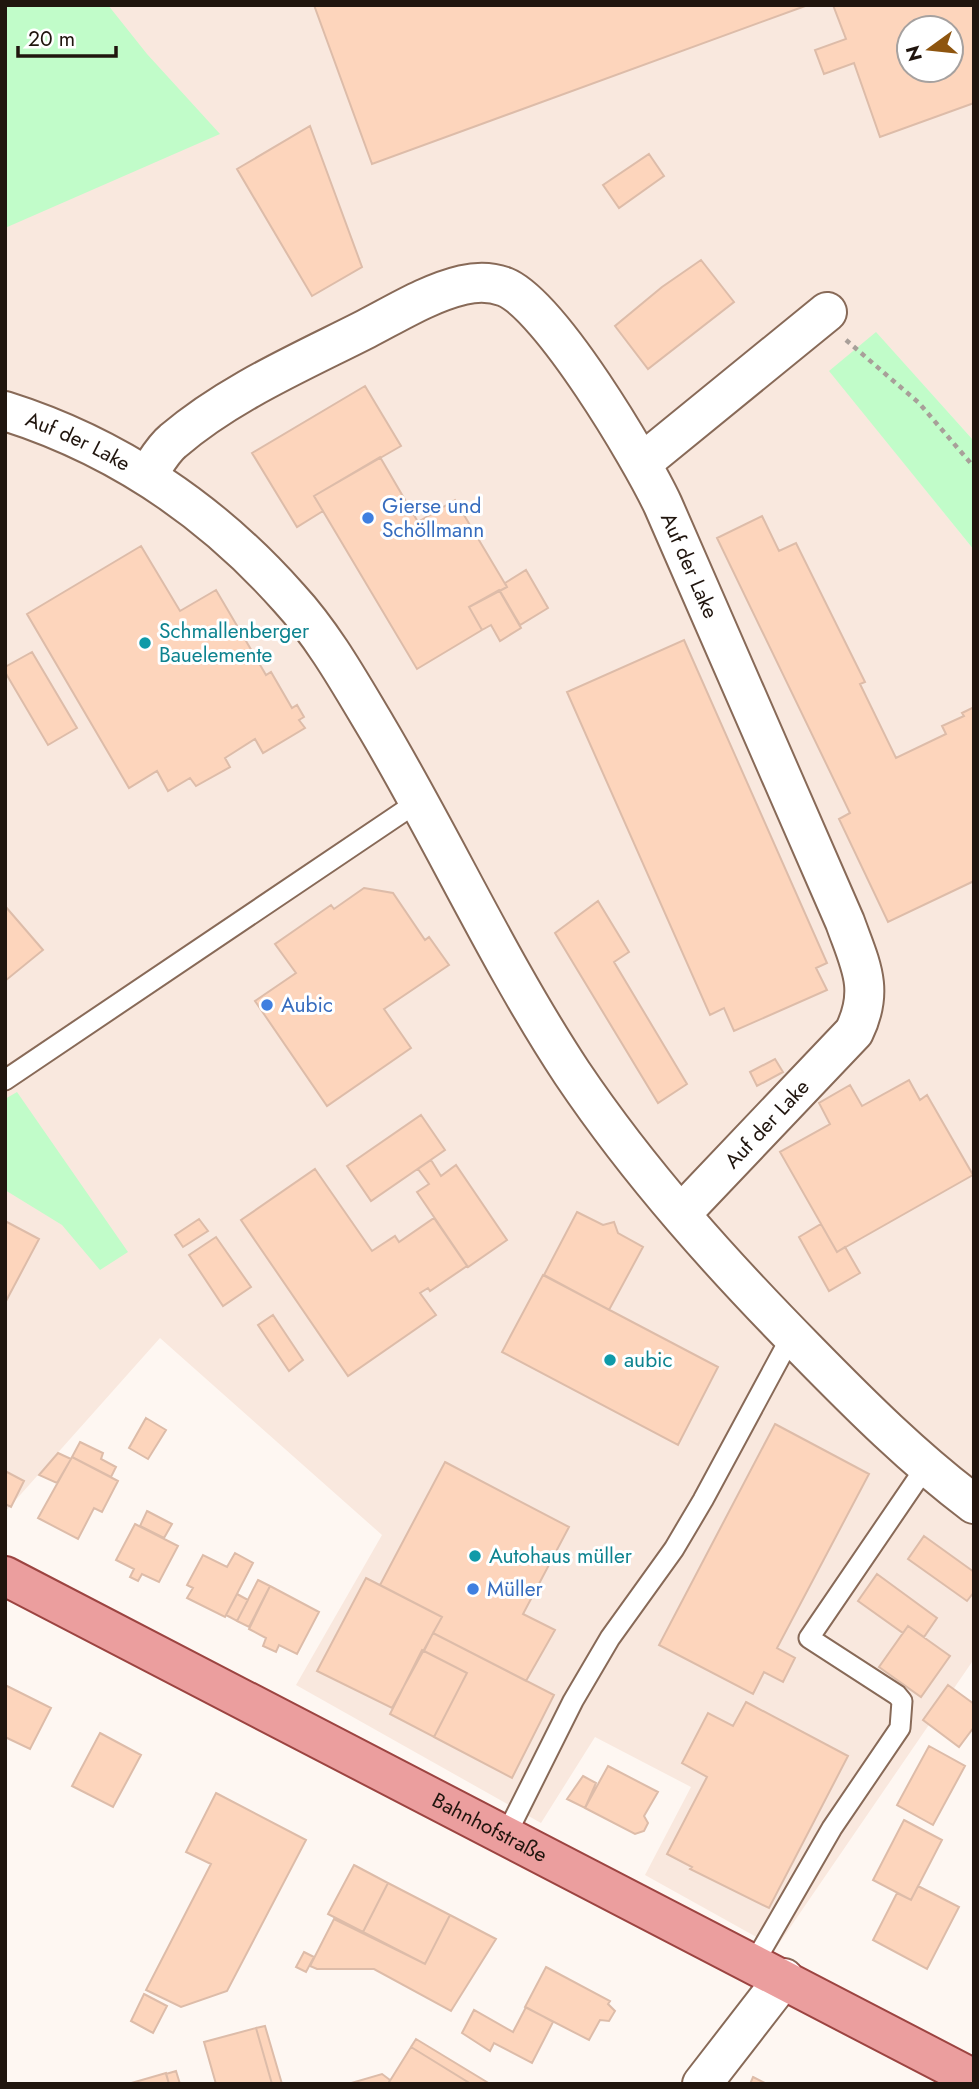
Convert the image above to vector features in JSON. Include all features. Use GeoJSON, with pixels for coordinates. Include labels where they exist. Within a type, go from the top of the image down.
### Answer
{"type":"FeatureCollection","features":[{"type":"Feature","properties":{"kind":"main road","name":"Bahnhofstraße"},"geometry":{"type":"LineString","coordinates":[[5,1576],[769,1970],[974,2079]]}},
{"type":"Feature","properties":{"kind":"street","name":"Auf der Lake"},"geometry":{"type":"LineString","coordinates":[[147,475],[172,442],[251,388],[432,295],[465,284],[486,283],[506,287],[524,300],[560,340],[643,462],[845,922],[860,965],[866,999],[854,1032],[681,1214]]}},
{"type":"Feature","properties":{"kind":"street"},"geometry":{"type":"LineString","coordinates":[[643,462],[821,317]]}},
{"type":"Feature","properties":{"kind":"street","name":"Auf der Lake"},"geometry":{"type":"LineString","coordinates":[[5,411],[82,442],[147,475],[190,504],[236,543],[292,600],[342,670],[570,1070],[626,1149],[748,1292],[927,1465],[974,1504]]}},
{"type":"Feature","properties":{"kind":"street"},"geometry":{"type":"LineString","coordinates":[[702,2084],[769,1970]]}},
{"type":"Feature","properties":{"kind":"lane"},"geometry":{"type":"LineString","coordinates":[[5,1080],[419,801]]}},
{"type":"Feature","properties":{"kind":"lane"},"geometry":{"type":"LineString","coordinates":[[506,1835],[572,1701],[610,1638],[674,1549],[792,1335]]}},
{"type":"Feature","properties":{"kind":"lane"},"geometry":{"type":"LineString","coordinates":[[769,1970],[832,1828],[900,1728],[902,1701],[897,1695],[809,1638],[927,1465]]}},
{"type":"Feature","properties":{"kind":"path"},"geometry":{"type":"LineString","coordinates":[[821,317],[919,403],[974,467]]}},
{"type":"Feature","properties":{"kind":"shaded area"},"geometry":{"type":"Polygon","coordinates":[[[5,5],[974,5],[974,441],[876,333],[830,371],[974,550],[974,1659],[776,1948],[645,1875],[691,1787],[595,1737],[541,1823],[296,1685],[382,1535],[160,1338],[5,1512],[5,5]]]}},
{"type":"Feature","properties":{"kind":"green space"},"geometry":{"type":"Polygon","coordinates":[[[5,5],[108,5],[147,54],[220,134],[5,228],[5,5]]]}},
{"type":"Feature","properties":{"kind":"green space"},"geometry":{"type":"Polygon","coordinates":[[[876,332],[974,441],[974,550],[829,371],[876,332]]]}},
{"type":"Feature","properties":{"kind":"green space"},"geometry":{"type":"Polygon","coordinates":[[[17,1092],[128,1252],[100,1270],[62,1225],[5,1190],[5,1099],[17,1092]]]}},
{"type":"Feature","properties":{"kind":"building"},"geometry":{"type":"Polygon","coordinates":[[[314,5],[808,5],[372,164],[314,5]]]}},
{"type":"Feature","properties":{"kind":"building"},"geometry":{"type":"Polygon","coordinates":[[[833,5],[974,5],[974,103],[880,137],[854,63],[824,74],[815,50],[846,39],[833,5]]]}},
{"type":"Feature","properties":{"kind":"building"},"geometry":{"type":"Polygon","coordinates":[[[310,126],[362,267],[312,296],[237,169],[310,126]]]}},
{"type":"Feature","properties":{"kind":"building"},"geometry":{"type":"Polygon","coordinates":[[[649,154],[664,176],[619,208],[603,185],[649,154]]]}},
{"type":"Feature","properties":{"kind":"building"},"geometry":{"type":"Polygon","coordinates":[[[701,260],[734,302],[648,369],[615,326],[662,287],[701,260]]]}},
{"type":"Feature","properties":{"kind":"building"},"geometry":{"type":"Polygon","coordinates":[[[365,386],[401,446],[314,496],[323,511],[297,527],[252,453],[365,386]]]}},
{"type":"Feature","properties":{"kind":"building"},"geometry":{"type":"Polygon","coordinates":[[[380,457],[418,522],[455,500],[507,587],[469,607],[482,630],[417,669],[314,496],[380,457]]]}},
{"type":"Feature","properties":{"kind":"building"},"geometry":{"type":"Polygon","coordinates":[[[762,516],[779,551],[796,543],[865,682],[860,684],[896,758],[946,734],[942,726],[964,716],[962,713],[974,707],[974,881],[888,922],[839,819],[850,813],[717,538],[762,516]]]}},
{"type":"Feature","properties":{"kind":"building","name":"Schmallenberger Bauelemente"},"geometry":{"type":"Polygon","coordinates":[[[141,546],[180,611],[216,590],[266,675],[271,672],[292,708],[297,705],[304,717],[299,720],[305,728],[263,753],[255,739],[225,758],[230,767],[196,786],[190,778],[168,791],[157,771],[129,788],[27,614],[141,546]]]}},
{"type":"Feature","properties":{"kind":"building"},"geometry":{"type":"Polygon","coordinates":[[[526,570],[548,608],[520,625],[500,591],[507,587],[505,583],[526,570]]]}},
{"type":"Feature","properties":{"kind":"building"},"geometry":{"type":"Polygon","coordinates":[[[499,590],[521,628],[500,641],[491,625],[482,630],[469,607],[499,590]]]}},
{"type":"Feature","properties":{"kind":"building"},"geometry":{"type":"Polygon","coordinates":[[[684,640],[827,963],[816,968],[827,990],[734,1031],[724,1008],[710,1015],[567,692],[684,640]]]}},
{"type":"Feature","properties":{"kind":"building"},"geometry":{"type":"Polygon","coordinates":[[[32,652],[77,728],[48,745],[5,672],[5,667],[32,652]]]}},
{"type":"Feature","properties":{"kind":"building"},"geometry":{"type":"Polygon","coordinates":[[[364,888],[393,893],[425,940],[429,937],[449,965],[384,1009],[411,1048],[327,1106],[255,1001],[296,973],[275,944],[331,905],[334,909],[364,888]]]}},
{"type":"Feature","properties":{"kind":"building"},"geometry":{"type":"Polygon","coordinates":[[[598,901],[629,952],[614,962],[687,1084],[658,1103],[555,933],[598,901]]]}},
{"type":"Feature","properties":{"kind":"building"},"geometry":{"type":"Polygon","coordinates":[[[5,906],[43,950],[5,981],[5,906]]]}},
{"type":"Feature","properties":{"kind":"building"},"geometry":{"type":"Polygon","coordinates":[[[775,1059],[783,1072],[757,1086],[750,1072],[775,1059]]]}},
{"type":"Feature","properties":{"kind":"building"},"geometry":{"type":"Polygon","coordinates":[[[909,1080],[920,1100],[927,1095],[973,1175],[837,1252],[780,1152],[830,1124],[819,1103],[850,1085],[862,1106],[909,1080]]]}},
{"type":"Feature","properties":{"kind":"building"},"geometry":{"type":"Polygon","coordinates":[[[421,1115],[445,1150],[371,1201],[347,1166],[421,1115]]]}},
{"type":"Feature","properties":{"kind":"building"},"geometry":{"type":"Polygon","coordinates":[[[431,1160],[441,1176],[456,1165],[507,1240],[468,1267],[417,1192],[429,1184],[418,1169],[431,1160]]]}},
{"type":"Feature","properties":{"kind":"building"},"geometry":{"type":"Polygon","coordinates":[[[315,1169],[372,1251],[395,1236],[399,1242],[434,1218],[467,1266],[430,1291],[428,1288],[420,1293],[436,1315],[348,1376],[241,1220],[315,1169]]]}},
{"type":"Feature","properties":{"kind":"building"},"geometry":{"type":"Polygon","coordinates":[[[577,1212],[603,1225],[614,1222],[618,1233],[643,1247],[609,1310],[544,1275],[577,1212]]]}},
{"type":"Feature","properties":{"kind":"building"},"geometry":{"type":"Polygon","coordinates":[[[199,1219],[208,1231],[183,1247],[175,1235],[199,1219]]]}},
{"type":"Feature","properties":{"kind":"building"},"geometry":{"type":"Polygon","coordinates":[[[5,1221],[39,1239],[5,1303],[5,1221]]]}},
{"type":"Feature","properties":{"kind":"building"},"geometry":{"type":"Polygon","coordinates":[[[821,1224],[837,1252],[845,1247],[860,1273],[829,1291],[799,1237],[821,1224]]]}},
{"type":"Feature","properties":{"kind":"building"},"geometry":{"type":"Polygon","coordinates":[[[216,1237],[251,1287],[223,1306],[189,1255],[216,1237]]]}},
{"type":"Feature","properties":{"kind":"building","name":"aubic"},"geometry":{"type":"Polygon","coordinates":[[[543,1275],[718,1367],[678,1445],[502,1352],[543,1275]]]}},
{"type":"Feature","properties":{"kind":"building"},"geometry":{"type":"Polygon","coordinates":[[[273,1315],[303,1360],[289,1371],[258,1325],[273,1315]]]}},
{"type":"Feature","properties":{"kind":"building"},"geometry":{"type":"Polygon","coordinates":[[[146,1418],[166,1430],[148,1459],[129,1448],[146,1418]]]}},
{"type":"Feature","properties":{"kind":"building"},"geometry":{"type":"Polygon","coordinates":[[[775,1424],[869,1474],[777,1648],[795,1658],[783,1682],[764,1672],[753,1694],[659,1645],[775,1424]]]}},
{"type":"Feature","properties":{"kind":"building"},"geometry":{"type":"Polygon","coordinates":[[[80,1442],[103,1453],[101,1459],[116,1467],[111,1477],[72,1457],[80,1442]]]}},
{"type":"Feature","properties":{"kind":"building"},"geometry":{"type":"Polygon","coordinates":[[[58,1453],[71,1459],[57,1483],[39,1475],[58,1453]]]}},
{"type":"Feature","properties":{"kind":"building"},"geometry":{"type":"Polygon","coordinates":[[[72,1457],[118,1481],[102,1512],[94,1508],[78,1539],[38,1518],[72,1457]]]}},
{"type":"Feature","properties":{"kind":"building","name":"Autohaus müller"},"geometry":{"type":"Polygon","coordinates":[[[445,1462],[569,1527],[523,1614],[555,1630],[526,1681],[433,1633],[442,1617],[380,1585],[445,1462]]]}},
{"type":"Feature","properties":{"kind":"building"},"geometry":{"type":"Polygon","coordinates":[[[5,1471],[24,1481],[11,1507],[5,1504],[5,1471]]]}},
{"type":"Feature","properties":{"kind":"building"},"geometry":{"type":"Polygon","coordinates":[[[147,1511],[172,1524],[164,1538],[140,1526],[147,1511]]]}},
{"type":"Feature","properties":{"kind":"building"},"geometry":{"type":"Polygon","coordinates":[[[135,1524],[178,1546],[159,1582],[142,1574],[138,1581],[130,1577],[134,1569],[116,1560],[135,1524]]]}},
{"type":"Feature","properties":{"kind":"building"},"geometry":{"type":"Polygon","coordinates":[[[924,1536],[974,1572],[974,1592],[967,1601],[908,1559],[924,1536]]]}},
{"type":"Feature","properties":{"kind":"building"},"geometry":{"type":"Polygon","coordinates":[[[235,1553],[253,1563],[225,1617],[187,1598],[193,1588],[187,1585],[203,1555],[227,1567],[235,1553]]]}},
{"type":"Feature","properties":{"kind":"building"},"geometry":{"type":"Polygon","coordinates":[[[877,1574],[937,1618],[924,1637],[908,1626],[903,1633],[858,1601],[877,1574]]]}},
{"type":"Feature","properties":{"kind":"building"},"geometry":{"type":"Polygon","coordinates":[[[366,1578],[442,1617],[392,1708],[317,1671],[366,1578]]]}},
{"type":"Feature","properties":{"kind":"building"},"geometry":{"type":"Polygon","coordinates":[[[258,1580],[270,1586],[249,1627],[237,1621],[258,1580]]]}},
{"type":"Feature","properties":{"kind":"building"},"geometry":{"type":"Polygon","coordinates":[[[270,1586],[319,1612],[297,1654],[279,1645],[276,1652],[263,1646],[266,1638],[249,1629],[270,1586]]]}},
{"type":"Feature","properties":{"kind":"building"},"geometry":{"type":"Polygon","coordinates":[[[237,1594],[248,1600],[237,1621],[226,1615],[237,1594]]]}},
{"type":"Feature","properties":{"kind":"building"},"geometry":{"type":"Polygon","coordinates":[[[908,1626],[950,1656],[921,1697],[879,1667],[908,1626]]]}},
{"type":"Feature","properties":{"kind":"building"},"geometry":{"type":"Polygon","coordinates":[[[433,1633],[554,1695],[512,1778],[434,1737],[467,1673],[424,1651],[433,1633]]]}},
{"type":"Feature","properties":{"kind":"building"},"geometry":{"type":"Polygon","coordinates":[[[422,1650],[467,1673],[434,1737],[390,1714],[422,1650]]]}},
{"type":"Feature","properties":{"kind":"building"},"geometry":{"type":"Polygon","coordinates":[[[5,1685],[51,1708],[30,1749],[5,1737],[5,1685]]]}},
{"type":"Feature","properties":{"kind":"building"},"geometry":{"type":"Polygon","coordinates":[[[948,1685],[974,1704],[974,1727],[959,1747],[923,1720],[948,1685]]]}},
{"type":"Feature","properties":{"kind":"building"},"geometry":{"type":"Polygon","coordinates":[[[746,1702],[848,1756],[769,1908],[690,1869],[692,1867],[667,1854],[707,1777],[682,1763],[708,1713],[733,1726],[746,1702]]]}},
{"type":"Feature","properties":{"kind":"building"},"geometry":{"type":"Polygon","coordinates":[[[100,1733],[141,1755],[113,1807],[72,1786],[100,1733]]]}},
{"type":"Feature","properties":{"kind":"building"},"geometry":{"type":"Polygon","coordinates":[[[929,1746],[965,1766],[933,1825],[897,1805],[929,1746]]]}},
{"type":"Feature","properties":{"kind":"building"},"geometry":{"type":"Polygon","coordinates":[[[608,1766],[658,1792],[644,1816],[648,1823],[644,1831],[635,1834],[585,1808],[608,1766]]]}},
{"type":"Feature","properties":{"kind":"building"},"geometry":{"type":"Polygon","coordinates":[[[583,1776],[596,1783],[585,1808],[567,1799],[583,1776]]]}},
{"type":"Feature","properties":{"kind":"building"},"geometry":{"type":"Polygon","coordinates":[[[216,1793],[306,1840],[227,1991],[181,2007],[146,1990],[211,1864],[186,1852],[216,1793]]]}},
{"type":"Feature","properties":{"kind":"building"},"geometry":{"type":"Polygon","coordinates":[[[904,1820],[942,1840],[911,1900],[873,1880],[904,1820]]]}},
{"type":"Feature","properties":{"kind":"building"},"geometry":{"type":"Polygon","coordinates":[[[354,1865],[388,1883],[363,1932],[328,1914],[354,1865]]]}},
{"type":"Feature","properties":{"kind":"building"},"geometry":{"type":"Polygon","coordinates":[[[388,1883],[450,1915],[425,1964],[363,1932],[388,1883]]]}},
{"type":"Feature","properties":{"kind":"building"},"geometry":{"type":"Polygon","coordinates":[[[918,1886],[959,1907],[927,1969],[873,1940],[897,1893],[911,1900],[918,1886]]]}},
{"type":"Feature","properties":{"kind":"building"},"geometry":{"type":"Polygon","coordinates":[[[450,1915],[496,1939],[451,2011],[374,1969],[317,1969],[310,1966],[334,1919],[425,1964],[450,1915]]]}},
{"type":"Feature","properties":{"kind":"building"},"geometry":{"type":"Polygon","coordinates":[[[304,1952],[314,1957],[306,1972],[296,1967],[304,1952]]]}},
{"type":"Feature","properties":{"kind":"building"},"geometry":{"type":"Polygon","coordinates":[[[546,1967],[610,2001],[608,2004],[615,2011],[609,2021],[600,2020],[589,2040],[525,2007],[546,1967]]]}},
{"type":"Feature","properties":{"kind":"building"},"geometry":{"type":"Polygon","coordinates":[[[144,1994],[167,2006],[153,2033],[131,2021],[144,1994]]]}},
{"type":"Feature","properties":{"kind":"building"},"geometry":{"type":"Polygon","coordinates":[[[526,2007],[553,2022],[532,2063],[494,2043],[490,2051],[462,2033],[474,2010],[513,2032],[526,2007]]]}},
{"type":"Feature","properties":{"kind":"building"},"geometry":{"type":"Polygon","coordinates":[[[265,2026],[282,2084],[272,2084],[256,2028],[265,2026]]]}},
{"type":"Feature","properties":{"kind":"building"},"geometry":{"type":"Polygon","coordinates":[[[256,2028],[272,2084],[216,2084],[204,2042],[256,2028]]]}},
{"type":"Feature","properties":{"kind":"building"},"geometry":{"type":"Polygon","coordinates":[[[416,2039],[490,2084],[471,2084],[411,2047],[416,2039]]]}},
{"type":"Feature","properties":{"kind":"building"},"geometry":{"type":"Polygon","coordinates":[[[411,2047],[471,2084],[388,2084],[411,2047]]]}},
{"type":"Feature","properties":{"kind":"building"},"geometry":{"type":"Polygon","coordinates":[[[176,2071],[180,2084],[169,2084],[166,2074],[176,2071]]]}},
{"type":"Feature","properties":{"kind":"building"},"geometry":{"type":"Polygon","coordinates":[[[166,2073],[169,2084],[128,2084],[166,2073]]]}},
{"type":"Feature","properties":{"kind":"building"},"geometry":{"type":"Polygon","coordinates":[[[382,2074],[390,2080],[388,2084],[348,2084],[382,2074]]]}},
{"type":"Feature","properties":{"kind":"building"},"geometry":{"type":"Polygon","coordinates":[[[753,2077],[767,2084],[750,2084],[753,2077]]]}},
{"type":"Feature","properties":{"kind":"place","name":"Gierse und Schöllmann"},"geometry":{"type":"Point","coordinates":[368,518]}},
{"type":"Feature","properties":{"kind":"place","name":"Schmallenberger Bauelemente"},"geometry":{"type":"Point","coordinates":[145,643]}},
{"type":"Feature","properties":{"kind":"place","name":"Aubic"},"geometry":{"type":"Point","coordinates":[267,1005]}},
{"type":"Feature","properties":{"kind":"place","name":"aubic"},"geometry":{"type":"Point","coordinates":[610,1360]}},
{"type":"Feature","properties":{"kind":"place","name":"Autohaus müller"},"geometry":{"type":"Point","coordinates":[475,1556]}},
{"type":"Feature","properties":{"kind":"place","name":"Müller"},"geometry":{"type":"Point","coordinates":[473,1589]}}]}
